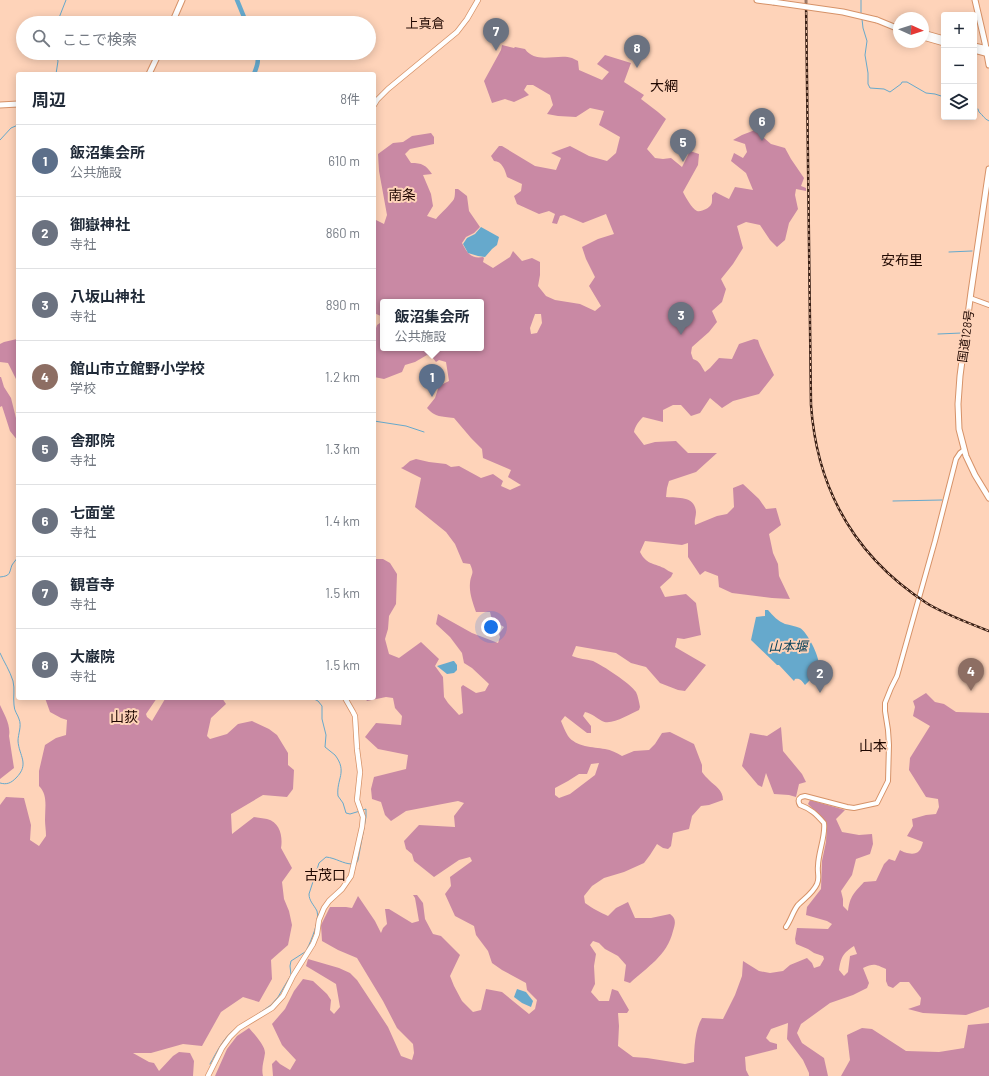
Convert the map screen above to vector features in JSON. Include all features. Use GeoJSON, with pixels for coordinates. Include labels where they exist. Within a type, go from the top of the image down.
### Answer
{"type":"FeatureCollection","features":[{"type":"Feature","properties":{"kind":"main road"},"geometry":{"type":"LineString","coordinates":[[175,16],[182,0]]}},
{"type":"Feature","properties":{"kind":"main road"},"geometry":{"type":"LineString","coordinates":[[376,102],[388,89],[457,32],[467,19],[478,0]]}},
{"type":"Feature","properties":{"kind":"main road"},"geometry":{"type":"LineString","coordinates":[[757,0],[843,12],[893,24]]}},
{"type":"Feature","properties":{"kind":"main road"},"geometry":{"type":"LineString","coordinates":[[764,0],[773,2]]}},
{"type":"Feature","properties":{"kind":"main road"},"geometry":{"type":"LineString","coordinates":[[975,0],[988,51],[989,65]]}},
{"type":"Feature","properties":{"kind":"main road"},"geometry":{"type":"LineString","coordinates":[[878,20],[893,26]]}},
{"type":"Feature","properties":{"kind":"main road"},"geometry":{"type":"LineString","coordinates":[[929,35],[941,38]]}},
{"type":"Feature","properties":{"kind":"main road"},"geometry":{"type":"LineString","coordinates":[[929,39],[941,42]]}},
{"type":"Feature","properties":{"kind":"main road"},"geometry":{"type":"LineString","coordinates":[[977,47],[988,51]]}},
{"type":"Feature","properties":{"kind":"main road"},"geometry":{"type":"LineString","coordinates":[[977,50],[988,51]]}},
{"type":"Feature","properties":{"kind":"main road"},"geometry":{"type":"LineString","coordinates":[[150,72],[155,60]]}},
{"type":"Feature","properties":{"kind":"main road"},"geometry":{"type":"LineString","coordinates":[[0,105],[16,104]]}},
{"type":"Feature","properties":{"kind":"main road","name":"国道128号"},"geometry":{"type":"LineString","coordinates":[[989,169],[970,298],[958,397],[959,428],[964,450],[989,498]]}},
{"type":"Feature","properties":{"kind":"main road"},"geometry":{"type":"LineString","coordinates":[[208,1076],[222,1048],[230,1037],[239,1028],[272,1008],[286,992],[293,976],[313,944],[317,934],[320,916],[324,908],[342,889],[351,876],[364,817],[357,800],[360,772],[355,716],[345,700]]}},
{"type":"Feature","properties":{"kind":"street"},"geometry":{"type":"LineString","coordinates":[[970,298],[989,306]]}},
{"type":"Feature","properties":{"kind":"street"},"geometry":{"type":"LineString","coordinates":[[786,927],[791,921],[797,906],[815,889],[819,876],[819,853],[824,831],[824,823],[812,810],[798,803],[801,796],[847,807],[859,807],[877,803],[888,781],[889,745],[885,703],[897,676],[935,541],[956,459],[964,450]]}},
{"type":"Feature","properties":{"kind":"shaded area"},"geometry":{"type":"Polygon","coordinates":[[[502,45],[525,49],[530,54],[541,58],[572,58],[578,61],[579,70],[602,80],[609,72],[597,64],[605,55],[631,63],[624,82],[644,95],[641,99],[666,119],[647,149],[655,158],[671,158],[682,167],[690,151],[699,154],[698,165],[683,192],[695,210],[703,210],[710,206],[712,195],[715,192],[729,199],[735,187],[753,190],[746,173],[731,161],[734,153],[743,158],[747,152],[745,144],[733,140],[755,130],[771,144],[785,148],[804,178],[801,186],[806,188],[806,191],[796,189],[795,195],[798,209],[789,223],[785,240],[777,247],[770,240],[760,225],[746,222],[737,226],[743,248],[721,279],[726,289],[722,302],[712,311],[717,322],[709,332],[692,347],[691,353],[693,359],[699,362],[705,372],[719,358],[732,359],[739,344],[754,339],[758,340],[774,375],[759,394],[733,401],[722,408],[710,398],[700,413],[691,416],[681,405],[673,405],[663,410],[663,422],[643,417],[637,424],[634,432],[644,445],[655,442],[676,441],[688,453],[717,453],[696,472],[669,481],[666,497],[686,499],[693,503],[696,512],[695,525],[717,516],[727,514],[734,507],[733,488],[743,484],[759,499],[766,509],[776,508],[781,525],[769,534],[773,553],[778,564],[779,576],[790,599],[732,593],[719,587],[718,576],[705,571],[700,575],[688,557],[688,543],[682,545],[645,541],[640,552],[642,556],[650,563],[673,573],[671,577],[660,587],[665,597],[686,594],[696,603],[701,635],[684,639],[677,638],[675,647],[706,665],[685,691],[660,683],[646,667],[631,663],[616,653],[576,646],[572,656],[593,661],[623,680],[636,692],[640,707],[639,710],[610,722],[602,721],[585,712],[583,716],[591,726],[591,733],[587,733],[565,716],[561,721],[571,740],[590,747],[607,749],[622,756],[634,751],[649,750],[662,733],[670,732],[694,744],[702,765],[702,772],[718,788],[723,797],[723,800],[701,806],[692,816],[689,829],[673,833],[671,846],[668,849],[657,844],[644,863],[624,872],[604,878],[592,886],[584,896],[585,903],[608,916],[616,908],[628,902],[635,918],[651,918],[670,914],[675,920],[670,940],[661,954],[630,983],[624,981],[626,965],[618,956],[605,949],[599,943],[593,941],[590,945],[596,954],[594,966],[595,984],[591,992],[599,1001],[609,1001],[612,989],[618,991],[629,1010],[627,1013],[618,1013],[618,1046],[633,1057],[685,1064],[694,1062],[695,1039],[702,1018],[723,1019],[735,995],[742,976],[743,961],[759,971],[770,973],[783,971],[790,965],[807,958],[812,963],[814,968],[820,966],[824,959],[823,956],[796,944],[795,939],[797,928],[828,929],[832,924],[806,915],[807,907],[821,889],[822,861],[826,842],[827,823],[808,804],[810,800],[845,810],[836,819],[842,832],[859,835],[872,834],[873,844],[870,854],[856,859],[852,875],[841,891],[843,906],[848,911],[851,898],[855,892],[864,882],[876,881],[884,864],[889,859],[895,861],[900,850],[912,854],[919,851],[923,842],[907,836],[913,826],[912,819],[936,814],[939,807],[938,799],[926,797],[909,770],[910,758],[930,726],[913,716],[915,707],[913,701],[926,693],[935,702],[944,704],[956,712],[989,713],[989,1007],[966,1015],[923,1013],[908,1009],[920,1005],[921,998],[909,982],[900,982],[893,988],[888,986],[886,981],[886,969],[874,965],[867,966],[863,968],[869,983],[867,988],[853,995],[830,1003],[801,1024],[797,1033],[802,1043],[824,1058],[828,1076],[809,1076],[803,1060],[787,1039],[788,1023],[771,1029],[766,1038],[770,1042],[777,1044],[777,1049],[745,1057],[746,1070],[749,1076],[273,1076],[272,1064],[276,1060],[290,1070],[296,1060],[282,1045],[272,1024],[285,1009],[294,991],[303,979],[313,981],[327,994],[331,1000],[330,1010],[334,1014],[340,1007],[336,984],[306,966],[308,959],[339,968],[350,973],[357,980],[388,1027],[401,1056],[412,1060],[414,1053],[413,1044],[397,1028],[383,1001],[357,958],[322,941],[321,925],[330,907],[352,908],[358,896],[375,921],[381,933],[387,924],[385,909],[389,909],[412,923],[419,921],[415,898],[413,895],[417,895],[423,903],[425,919],[433,934],[441,936],[460,955],[450,976],[462,1001],[473,1012],[481,1010],[486,989],[502,992],[529,1014],[535,1009],[537,1000],[527,990],[526,983],[492,963],[488,951],[476,935],[474,926],[455,916],[445,894],[451,886],[450,877],[472,861],[470,857],[459,860],[434,877],[414,861],[412,854],[406,849],[404,841],[419,825],[455,827],[454,816],[464,803],[458,801],[406,811],[391,821],[385,815],[381,802],[372,799],[371,789],[374,777],[406,769],[408,755],[378,749],[365,737],[376,723],[401,725],[402,716],[395,708],[393,698],[386,697],[376,699],[376,559],[383,559],[390,563],[397,574],[396,604],[389,616],[388,629],[385,639],[389,654],[399,658],[421,642],[439,659],[435,666],[443,677],[444,697],[459,715],[463,713],[461,687],[463,685],[476,693],[485,691],[489,684],[472,668],[464,663],[462,653],[450,637],[436,624],[438,614],[472,633],[498,643],[500,637],[499,634],[504,627],[492,620],[490,612],[476,612],[470,590],[472,572],[470,564],[463,563],[455,544],[446,532],[415,507],[421,478],[401,468],[410,461],[416,459],[446,464],[451,467],[459,466],[481,478],[493,474],[503,481],[501,486],[510,490],[521,485],[508,477],[511,470],[483,458],[482,449],[454,418],[436,415],[427,408],[435,398],[439,386],[449,381],[446,362],[439,360],[436,362],[432,357],[427,355],[415,362],[405,365],[402,372],[384,379],[376,377],[376,328],[380,323],[380,351],[484,351],[484,299],[380,299],[380,316],[376,314],[376,220],[384,224],[387,215],[379,171],[378,154],[393,143],[403,142],[412,136],[431,133],[434,137],[434,144],[410,149],[405,154],[411,163],[423,165],[428,168],[432,174],[423,175],[431,194],[433,206],[427,216],[436,219],[453,201],[455,197],[455,189],[458,189],[467,196],[469,211],[480,227],[474,233],[466,237],[462,243],[472,256],[483,257],[483,262],[493,268],[510,257],[513,251],[522,261],[532,258],[540,262],[538,286],[546,296],[555,300],[580,304],[595,311],[601,306],[589,286],[595,277],[582,247],[598,239],[614,234],[606,214],[583,223],[564,215],[560,216],[557,224],[552,223],[555,214],[549,211],[539,214],[517,204],[514,196],[521,191],[522,184],[507,177],[503,166],[497,161],[494,161],[491,156],[499,146],[502,146],[535,166],[556,170],[561,158],[551,153],[570,146],[589,156],[607,161],[616,153],[620,137],[599,125],[604,111],[590,108],[576,117],[547,114],[553,105],[550,95],[533,85],[527,85],[524,90],[529,95],[514,102],[505,99],[492,103],[484,81],[501,50],[502,45]],[[535,314],[530,328],[531,334],[537,333],[542,323],[541,314],[535,314]],[[599,763],[591,764],[587,774],[579,774],[555,788],[555,795],[559,798],[570,794],[595,775],[599,763]],[[854,946],[845,953],[842,959],[839,970],[844,976],[848,972],[850,956],[857,954],[854,946]]]}},
{"type":"Feature","properties":{"kind":"shaded area"},"geometry":{"type":"Polygon","coordinates":[[[16,339],[16,379],[8,363],[0,362],[0,344],[16,339]]]}},
{"type":"Feature","properties":{"kind":"shaded area"},"geometry":{"type":"Polygon","coordinates":[[[1,377],[4,387],[11,398],[16,418],[16,438],[10,431],[2,406],[0,407],[1,377]]]}},
{"type":"Feature","properties":{"kind":"shaded area"},"geometry":{"type":"Polygon","coordinates":[[[46,700],[156,700],[146,714],[152,721],[164,700],[223,700],[226,704],[211,718],[207,736],[210,739],[227,734],[238,724],[252,721],[269,729],[277,735],[288,753],[288,765],[294,770],[293,789],[287,797],[263,795],[231,814],[232,834],[254,817],[267,819],[275,823],[280,830],[281,848],[292,868],[282,882],[284,899],[289,911],[292,925],[288,945],[271,960],[272,979],[259,1002],[243,997],[221,1012],[202,1046],[183,1044],[151,1053],[133,1053],[149,1062],[154,1063],[159,1071],[173,1056],[179,1052],[190,1053],[194,1061],[193,1076],[0,1076],[0,805],[6,797],[24,798],[31,825],[30,840],[39,846],[46,836],[45,797],[39,786],[39,771],[45,745],[56,738],[66,735],[67,720],[50,712],[46,700]]]}},
{"type":"Feature","properties":{"kind":"shaded area"},"geometry":{"type":"Polygon","coordinates":[[[0,705],[9,728],[14,768],[0,779],[0,705]]]}},
{"type":"Feature","properties":{"kind":"shaded area"},"geometry":{"type":"Polygon","coordinates":[[[781,727],[783,751],[802,774],[806,782],[799,784],[796,797],[774,794],[766,773],[762,787],[758,785],[742,766],[750,733],[767,736],[781,727]]]}},
{"type":"Feature","properties":{"kind":"shaded area"},"geometry":{"type":"Polygon","coordinates":[[[989,1023],[989,1076],[841,1076],[850,1060],[847,1035],[862,1028],[872,1029],[906,1051],[939,1052],[964,1048],[968,1025],[989,1023]]]}},
{"type":"Feature","properties":{"kind":"shaded area"},"geometry":{"type":"Polygon","coordinates":[[[249,1028],[265,1050],[262,1067],[263,1076],[215,1076],[227,1049],[237,1036],[249,1028]]]}},
{"type":"Feature","properties":{"kind":"water"},"geometry":{"type":"Polygon","coordinates":[[[481,227],[499,237],[497,245],[485,257],[468,253],[463,244],[467,238],[475,234],[481,227]]]}},
{"type":"Feature","properties":{"kind":"water","name":"山本堰"},"geometry":{"type":"Polygon","coordinates":[[[765,610],[768,610],[782,623],[800,628],[813,646],[818,657],[819,667],[805,685],[800,679],[795,679],[794,681],[779,665],[777,665],[751,640],[756,617],[765,616],[765,610]]]}},
{"type":"Feature","properties":{"kind":"water"},"geometry":{"type":"Polygon","coordinates":[[[454,661],[457,665],[457,670],[454,673],[447,674],[437,666],[454,661]]]}},
{"type":"Feature","properties":{"kind":"water"},"geometry":{"type":"Polygon","coordinates":[[[517,989],[526,992],[533,1001],[531,1007],[514,997],[517,989]]]}},
{"type":"Feature","properties":{"kind":"waterway"},"geometry":{"type":"LineString","coordinates":[[60,16],[66,0]]}},
{"type":"Feature","properties":{"kind":"waterway"},"geometry":{"type":"LineString","coordinates":[[237,0],[244,16]]}},
{"type":"Feature","properties":{"kind":"waterway"},"geometry":{"type":"LineString","coordinates":[[861,0],[861,14]]}},
{"type":"Feature","properties":{"kind":"waterway"},"geometry":{"type":"LineString","coordinates":[[862,19],[867,41],[865,55],[868,84],[870,88],[884,89],[890,92],[902,82],[907,82],[926,93],[941,96]]}},
{"type":"Feature","properties":{"kind":"waterway"},"geometry":{"type":"LineString","coordinates":[[56,72],[58,60]]}},
{"type":"Feature","properties":{"kind":"waterway"},"geometry":{"type":"LineString","coordinates":[[255,72],[258,60]]}},
{"type":"Feature","properties":{"kind":"waterway"},"geometry":{"type":"LineString","coordinates":[[978,109],[979,112],[989,121]]}},
{"type":"Feature","properties":{"kind":"waterway"},"geometry":{"type":"LineString","coordinates":[[0,140],[11,128],[16,126]]}},
{"type":"Feature","properties":{"kind":"waterway"},"geometry":{"type":"LineString","coordinates":[[949,252],[972,251]]}},
{"type":"Feature","properties":{"kind":"waterway"},"geometry":{"type":"LineString","coordinates":[[938,334],[962,333]]}},
{"type":"Feature","properties":{"kind":"waterway"},"geometry":{"type":"LineString","coordinates":[[376,421],[406,426],[424,432]]}},
{"type":"Feature","properties":{"kind":"waterway"},"geometry":{"type":"LineString","coordinates":[[893,501],[942,500]]}},
{"type":"Feature","properties":{"kind":"waterway"},"geometry":{"type":"LineString","coordinates":[[0,577],[9,574],[12,565],[16,560]]}},
{"type":"Feature","properties":{"kind":"waterway"},"geometry":{"type":"LineString","coordinates":[[0,653],[13,681],[14,707],[20,722],[18,741],[23,760],[20,773],[14,780],[7,784],[0,783]]}},
{"type":"Feature","properties":{"kind":"waterway"},"geometry":{"type":"LineString","coordinates":[[316,700],[322,706],[322,719],[326,735],[325,747],[335,755],[341,766],[338,796],[343,803],[346,813],[350,814],[360,811]]}},
{"type":"Feature","properties":{"kind":"waterway"},"geometry":{"type":"LineString","coordinates":[[356,864],[366,817],[366,809],[363,810]]}},
{"type":"Feature","properties":{"kind":"waterway"},"geometry":{"type":"LineString","coordinates":[[307,949],[315,930],[318,915],[309,894],[319,863],[326,857],[352,864]]}},
{"type":"Feature","properties":{"kind":"waterway"},"geometry":{"type":"LineString","coordinates":[[255,1016],[271,1005],[278,997],[291,975],[291,961],[305,952]]}},
{"type":"Feature","properties":{"kind":"waterway"},"geometry":{"type":"LineString","coordinates":[[210,1064],[223,1041],[234,1030]]}},
{"type":"Feature","properties":{"kind":"railway"},"geometry":{"type":"LineString","coordinates":[[806,0],[811,405],[815,436],[822,465],[831,493],[844,519],[860,543],[880,565],[902,585],[928,604],[965,622],[989,631]]}},
{"type":"Feature","properties":{"kind":"place","name":"観音寺"},"geometry":{"type":"Point","coordinates":[496,51]}},
{"type":"Feature","properties":{"kind":"place","name":"大巌院"},"geometry":{"type":"Point","coordinates":[637,68]}},
{"type":"Feature","properties":{"kind":"place","name":"七面堂"},"geometry":{"type":"Point","coordinates":[762,141]}},
{"type":"Feature","properties":{"kind":"place","name":"舎那院"},"geometry":{"type":"Point","coordinates":[683,162]}},
{"type":"Feature","properties":{"kind":"place","name":"八坂山神社"},"geometry":{"type":"Point","coordinates":[681,335]}},
{"type":"Feature","properties":{"kind":"place","name":"飯沼集会所"},"geometry":{"type":"Point","coordinates":[432,397]}},
{"type":"Feature","properties":{"kind":"place","name":"館山市立館野小学校"},"geometry":{"type":"Point","coordinates":[971,691]}},
{"type":"Feature","properties":{"kind":"place","name":"御嶽神社"},"geometry":{"type":"Point","coordinates":[820,693]}},
{"type":"Feature","properties":{"kind":"district","name":"上真倉"},"geometry":{"type":"Point","coordinates":[425,23]}},
{"type":"Feature","properties":{"kind":"district","name":"大網"},"geometry":{"type":"Point","coordinates":[664,85]}},
{"type":"Feature","properties":{"kind":"district","name":"南条"},"geometry":{"type":"Point","coordinates":[402,194]}},
{"type":"Feature","properties":{"kind":"district","name":"安布里"},"geometry":{"type":"Point","coordinates":[902,259]}},
{"type":"Feature","properties":{"kind":"district","name":"山荻"},"geometry":{"type":"Point","coordinates":[124,716]}},
{"type":"Feature","properties":{"kind":"district","name":"山本"},"geometry":{"type":"Point","coordinates":[873,745]}},
{"type":"Feature","properties":{"kind":"district","name":"古茂口"},"geometry":{"type":"Point","coordinates":[325,874]}}]}
